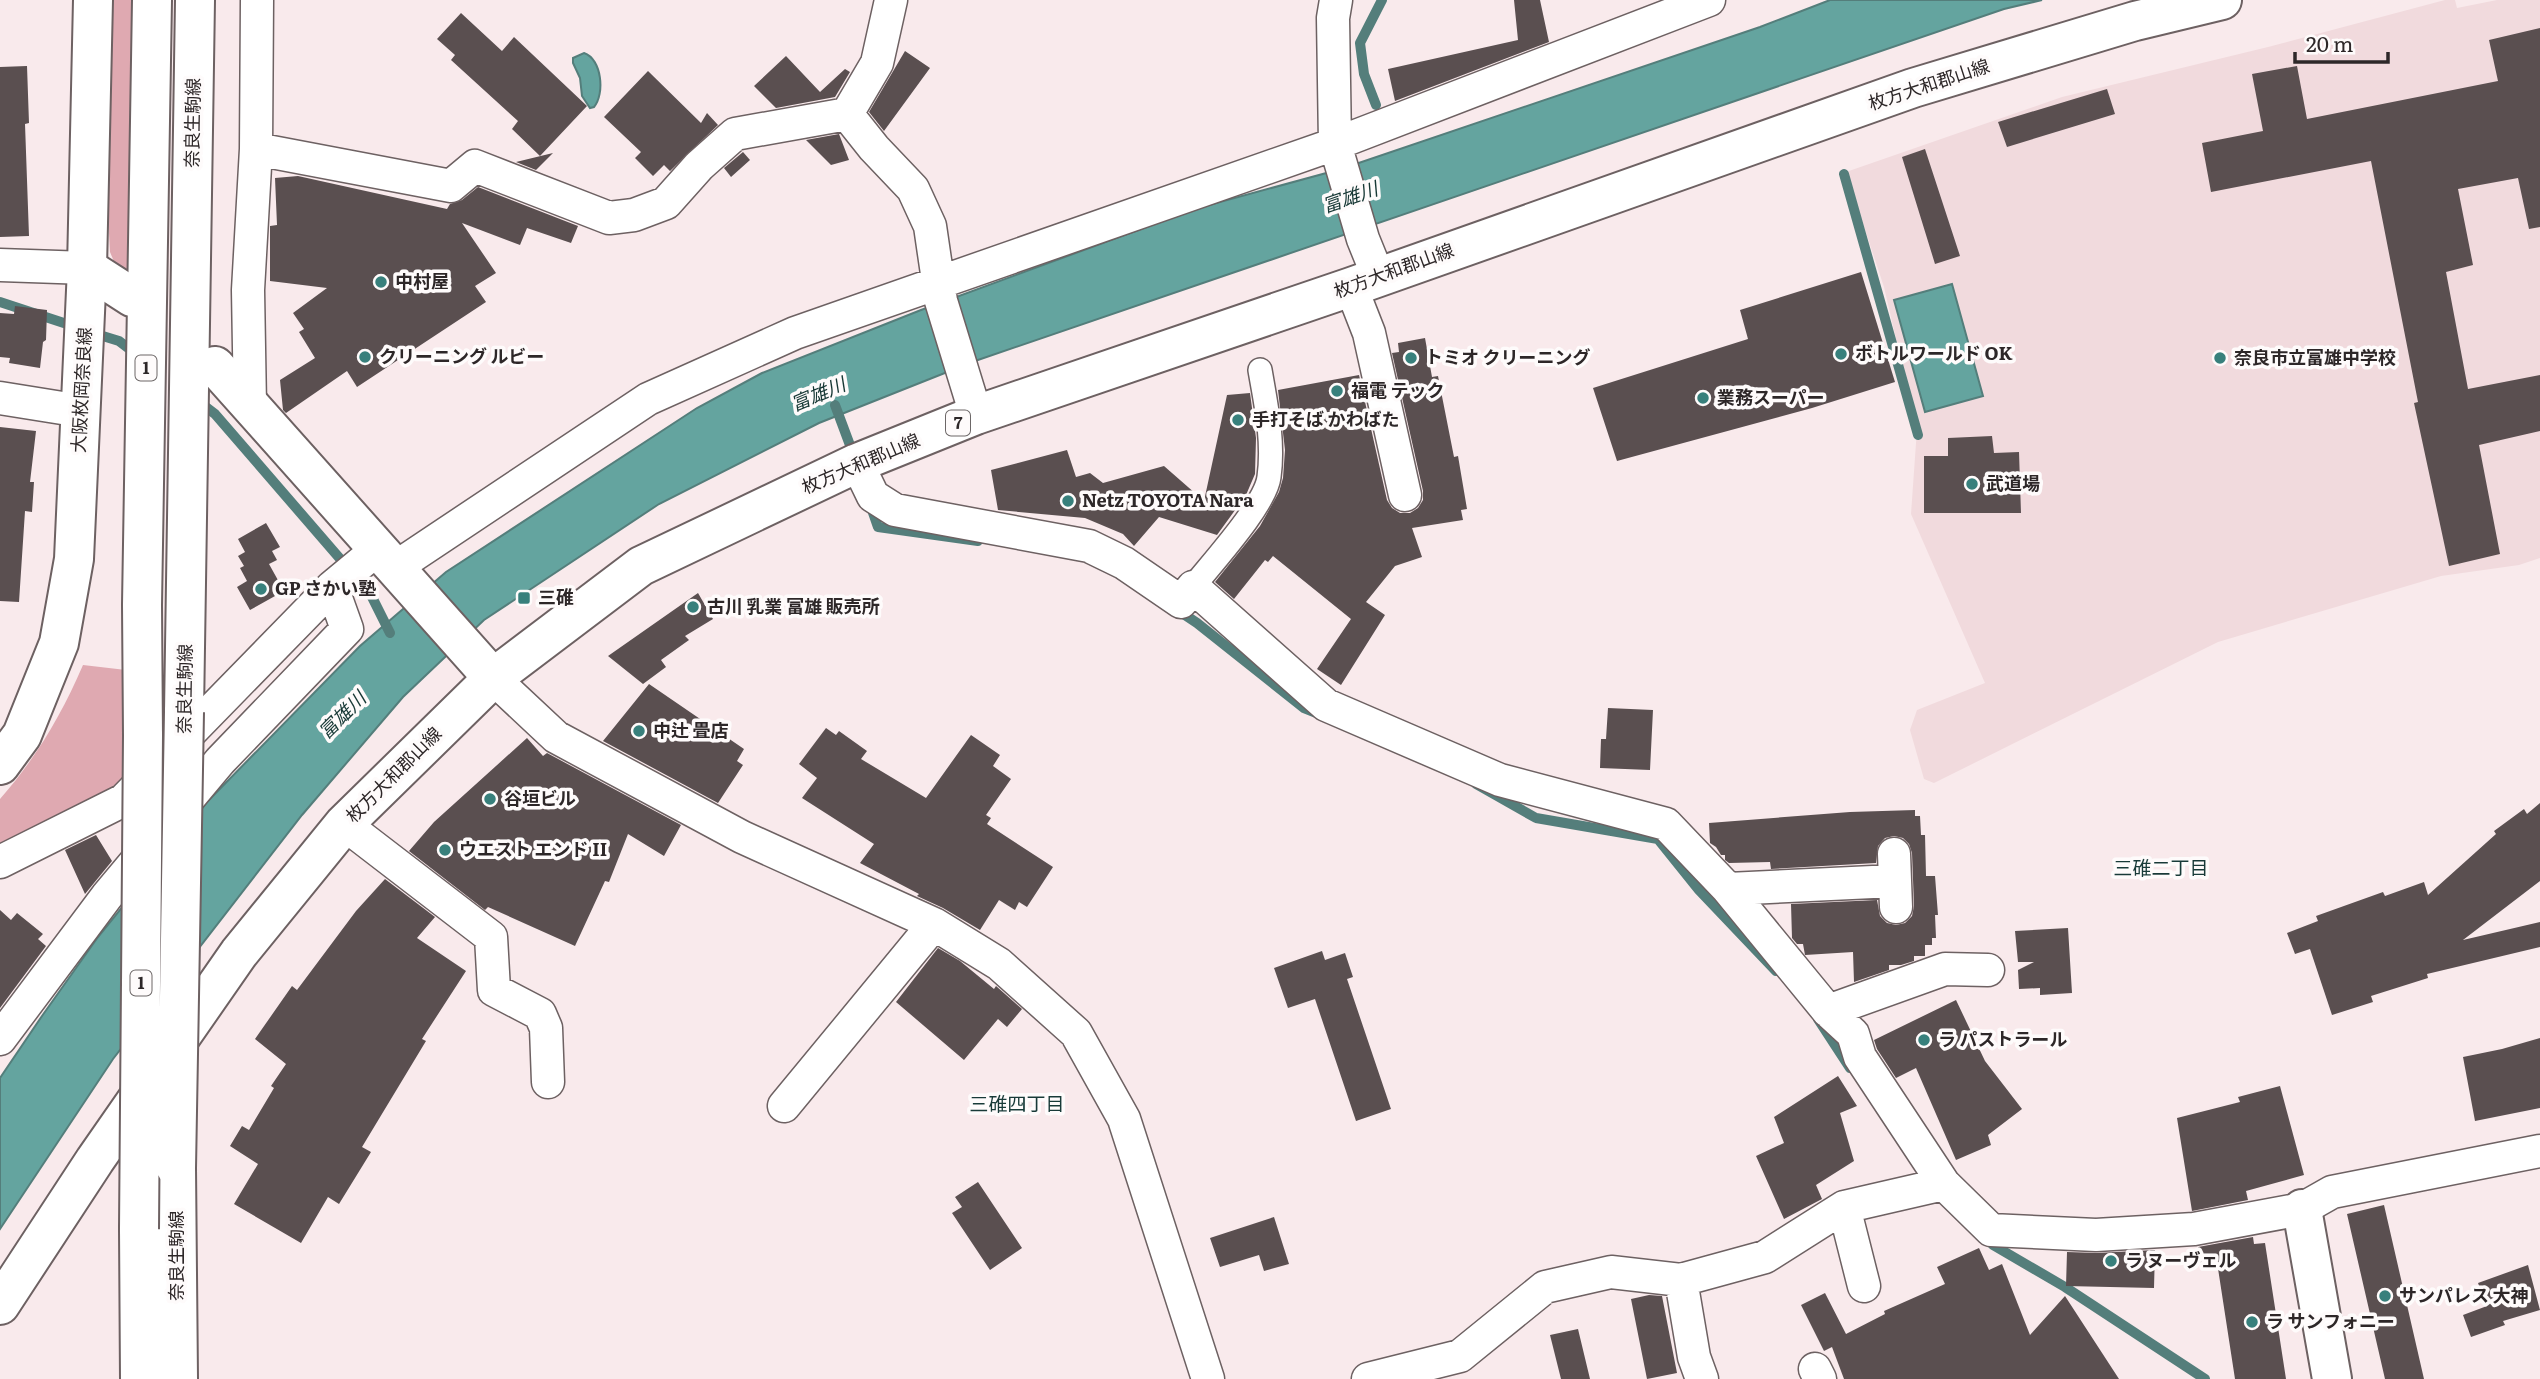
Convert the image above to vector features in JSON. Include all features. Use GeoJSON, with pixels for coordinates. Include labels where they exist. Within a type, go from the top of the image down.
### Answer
{"type":"FeatureCollection","features":[{"type":"Feature","properties":{"kind":"main road","name":"大阪枚岡奈良線"},"geometry":{"type":"LineString","coordinates":[[0,765],[22,735],[59,643],[74,559],[87,268],[93,0]]}},
{"type":"Feature","properties":{"kind":"main road","name":"1"},"geometry":{"type":"LineString","coordinates":[[140,1379],[142,605],[152,0]]}},
{"type":"Feature","properties":{"kind":"main road","name":"奈良生駒線"},"geometry":{"type":"LineString","coordinates":[[178,1379],[176,1168],[195,0]]}},
{"type":"Feature","properties":{"kind":"main road","name":"枚方大和郡山線"},"geometry":{"type":"LineString","coordinates":[[0,1305],[95,1160],[239,953],[344,824],[493,678],[641,566],[856,463],[976,415],[1913,88],[2135,21],[2222,0]]}},
{"type":"Feature","properties":{"kind":"main road"},"geometry":{"type":"LineString","coordinates":[[87,268],[132,297]]}},
{"type":"Feature","properties":{"kind":"main road"},"geometry":{"type":"LineString","coordinates":[[215,366],[493,678]]}},
{"type":"Feature","properties":{"kind":"main road"},"geometry":{"type":"LineString","coordinates":[[2302,1209],[2332,1379]]}},
{"type":"Feature","properties":{"kind":"street"},"geometry":{"type":"LineString","coordinates":[[250,406],[248,290],[256,149],[257,0]]}},
{"type":"Feature","properties":{"kind":"street"},"geometry":{"type":"LineString","coordinates":[[848,114],[877,63],[891,0]]}},
{"type":"Feature","properties":{"kind":"street"},"geometry":{"type":"LineString","coordinates":[[1336,0],[1333,18],[1338,156],[1363,239],[1369,333],[1405,495]]}},
{"type":"Feature","properties":{"kind":"street"},"geometry":{"type":"LineString","coordinates":[[0,862],[124,800],[332,587],[398,569],[648,399],[795,333],[940,292],[1338,156],[1709,0]]}},
{"type":"Feature","properties":{"kind":"street"},"geometry":{"type":"LineString","coordinates":[[256,149],[451,186],[475,166],[609,218],[634,215],[666,202],[699,166],[735,134],[848,114]]}},
{"type":"Feature","properties":{"kind":"street"},"geometry":{"type":"LineString","coordinates":[[848,114],[874,148],[913,188],[930,226],[940,292],[976,415]]}},
{"type":"Feature","properties":{"kind":"street"},"geometry":{"type":"LineString","coordinates":[[0,265],[87,268]]}},
{"type":"Feature","properties":{"kind":"street"},"geometry":{"type":"LineString","coordinates":[[856,463],[873,496],[895,510],[1089,545],[1124,563],[1181,603],[1256,506],[1269,480],[1270,432],[1260,370]]}},
{"type":"Feature","properties":{"kind":"street"},"geometry":{"type":"LineString","coordinates":[[0,398],[81,411]]}},
{"type":"Feature","properties":{"kind":"street"},"geometry":{"type":"LineString","coordinates":[[0,1039],[107,896],[211,772],[347,629],[332,587]]}},
{"type":"Feature","properties":{"kind":"street"},"geometry":{"type":"LineString","coordinates":[[1193,587],[1326,705],[1500,780],[1666,824],[1728,889],[1828,1011],[1853,1034],[1860,1057],[1944,1184],[1991,1230],[2096,1235],[2182,1229],[2302,1209],[2332,1192],[2540,1152]]}},
{"type":"Feature","properties":{"kind":"street"},"geometry":{"type":"LineString","coordinates":[[493,678],[556,737],[742,837],[934,924],[999,964],[1076,1033],[1124,1119],[1208,1379]]}},
{"type":"Feature","properties":{"kind":"street"},"geometry":{"type":"LineString","coordinates":[[344,824],[491,937],[494,990],[540,1014],[546,1028],[548,1082]]}},
{"type":"Feature","properties":{"kind":"street"},"geometry":{"type":"LineString","coordinates":[[1728,889],[1894,881]]}},
{"type":"Feature","properties":{"kind":"street"},"geometry":{"type":"LineString","coordinates":[[784,1106],[934,924]]}},
{"type":"Feature","properties":{"kind":"street"},"geometry":{"type":"LineString","coordinates":[[1828,1011],[1945,969],[1988,970]]}},
{"type":"Feature","properties":{"kind":"street"},"geometry":{"type":"LineString","coordinates":[[1368,1379],[1464,1368],[1545,1287],[1611,1272],[1681,1280],[1765,1257],[1844,1207],[1944,1184]]}},
{"type":"Feature","properties":{"kind":"street"},"geometry":{"type":"LineString","coordinates":[[1844,1207],[1864,1286]]}},
{"type":"Feature","properties":{"kind":"street"},"geometry":{"type":"LineString","coordinates":[[1681,1280],[1694,1357],[1702,1379]]}},
{"type":"Feature","properties":{"kind":"shaded area"},"geometry":{"type":"Polygon","coordinates":[[[110,0],[138,0],[133,277],[115,264],[110,252],[107,196],[110,0]]]}},
{"type":"Feature","properties":{"kind":"shaded area","name":"奈良市立富雄中学校"},"geometry":{"type":"Polygon","coordinates":[[[2445,0],[2455,0],[2457,8],[2497,0],[2540,0],[2540,558],[2519,565],[2441,576],[2218,642],[1934,783],[1924,779],[1910,730],[1917,710],[1985,683],[1911,514],[1917,429],[1884,287],[1846,172],[2062,97],[2268,47],[2445,0]]]}},
{"type":"Feature","properties":{"kind":"shaded area"},"geometry":{"type":"Polygon","coordinates":[[[83,665],[126,670],[126,784],[0,848],[0,799],[47,736],[83,665]]]}},
{"type":"Feature","properties":{"kind":"water","name":"富雄川"},"geometry":{"type":"Polygon","coordinates":[[[1830,0],[2042,0],[2004,9],[975,361],[819,423],[659,504],[484,620],[403,697],[302,815],[113,1059],[0,1229],[0,1078],[42,1016],[98,937],[207,802],[360,646],[446,572],[697,408],[762,373],[921,310],[1198,208],[1341,169],[1760,27],[1830,0]]]}},
{"type":"Feature","properties":{"kind":"water"},"geometry":{"type":"Polygon","coordinates":[[[584,53],[595,62],[600,77],[600,94],[594,107],[590,108],[582,96],[580,78],[573,63],[573,58],[584,53]]]}},
{"type":"Feature","properties":{"kind":"water"},"geometry":{"type":"Polygon","coordinates":[[[1952,284],[1983,396],[1925,412],[1894,300],[1952,284]]]}},
{"type":"Feature","properties":{"kind":"building"},"geometry":{"type":"Polygon","coordinates":[[[1514,0],[1540,0],[1549,42],[1395,101],[1388,69],[1518,40],[1514,0]]]}},
{"type":"Feature","properties":{"kind":"building"},"geometry":{"type":"Polygon","coordinates":[[[461,13],[502,51],[514,37],[587,106],[540,156],[512,129],[518,121],[451,60],[455,55],[437,39],[461,13]]]}},
{"type":"Feature","properties":{"kind":"building"},"geometry":{"type":"Polygon","coordinates":[[[2540,28],[2540,227],[2529,229],[2518,178],[2458,189],[2473,265],[2446,272],[2468,389],[2540,375],[2540,431],[2479,445],[2500,554],[2449,566],[2414,403],[2418,402],[2371,161],[2211,192],[2202,143],[2263,131],[2252,74],[2297,66],[2307,119],[2498,81],[2489,40],[2540,28]]]}},
{"type":"Feature","properties":{"kind":"building"},"geometry":{"type":"Polygon","coordinates":[[[905,51],[930,68],[884,131],[869,112],[905,51]]]}},
{"type":"Feature","properties":{"kind":"building"},"geometry":{"type":"Polygon","coordinates":[[[786,56],[820,92],[845,69],[850,72],[835,97],[776,108],[754,86],[786,56]]]}},
{"type":"Feature","properties":{"kind":"building"},"geometry":{"type":"Polygon","coordinates":[[[27,66],[29,123],[25,124],[29,236],[0,237],[0,67],[27,66]]]}},
{"type":"Feature","properties":{"kind":"building"},"geometry":{"type":"Polygon","coordinates":[[[648,71],[701,123],[707,113],[718,125],[670,171],[664,165],[653,176],[635,158],[641,152],[604,117],[648,71]]]}},
{"type":"Feature","properties":{"kind":"building"},"geometry":{"type":"Polygon","coordinates":[[[2107,89],[2115,114],[2007,147],[1998,122],[2107,89]]]}},
{"type":"Feature","properties":{"kind":"building"},"geometry":{"type":"Polygon","coordinates":[[[839,134],[849,160],[831,165],[806,140],[839,134]]]}},
{"type":"Feature","properties":{"kind":"building"},"geometry":{"type":"Polygon","coordinates":[[[1925,149],[1960,256],[1935,264],[1902,157],[1925,149]]]}},
{"type":"Feature","properties":{"kind":"building"},"geometry":{"type":"Polygon","coordinates":[[[743,152],[750,160],[731,177],[724,168],[743,152]]]}},
{"type":"Feature","properties":{"kind":"building"},"geometry":{"type":"Polygon","coordinates":[[[553,153],[536,170],[516,162],[553,153]]]}},
{"type":"Feature","properties":{"kind":"building","name":"中村屋"},"geometry":{"type":"Polygon","coordinates":[[[298,176],[447,209],[450,204],[462,200],[478,187],[578,226],[571,243],[527,228],[520,245],[462,223],[496,273],[475,286],[486,302],[357,387],[347,371],[286,413],[283,410],[280,380],[315,358],[299,332],[304,329],[293,313],[327,288],[270,281],[270,226],[277,225],[275,178],[298,176]]]}},
{"type":"Feature","properties":{"kind":"building"},"geometry":{"type":"Polygon","coordinates":[[[1861,272],[1895,382],[1812,408],[1617,461],[1593,388],[1748,339],[1740,310],[1861,272]]]}},
{"type":"Feature","properties":{"kind":"building"},"geometry":{"type":"Polygon","coordinates":[[[15,306],[47,310],[46,340],[43,342],[40,368],[9,363],[10,358],[0,357],[0,313],[14,314],[15,306]]]}},
{"type":"Feature","properties":{"kind":"building"},"geometry":{"type":"Polygon","coordinates":[[[1425,338],[1432,377],[1438,376],[1454,457],[1458,456],[1467,509],[1461,510],[1463,520],[1412,528],[1422,557],[1395,566],[1366,602],[1385,615],[1341,685],[1317,669],[1351,619],[1273,556],[1268,562],[1265,560],[1234,599],[1215,582],[1260,526],[1279,492],[1285,450],[1278,390],[1359,375],[1387,500],[1392,508],[1400,513],[1410,513],[1418,508],[1423,500],[1423,491],[1392,353],[1399,352],[1398,343],[1425,338]]]}},
{"type":"Feature","properties":{"kind":"building"},"geometry":{"type":"Polygon","coordinates":[[[1250,393],[1256,438],[1255,474],[1246,495],[1217,535],[1159,517],[1134,546],[1123,534],[1085,518],[998,510],[991,470],[1067,450],[1076,477],[1090,473],[1103,483],[1164,466],[1204,501],[1227,395],[1250,393]]]}},
{"type":"Feature","properties":{"kind":"building"},"geometry":{"type":"Polygon","coordinates":[[[0,427],[36,431],[30,482],[34,482],[32,512],[25,511],[19,602],[0,601],[0,427]]]}},
{"type":"Feature","properties":{"kind":"building","name":"武道場"},"geometry":{"type":"Polygon","coordinates":[[[1992,436],[1994,453],[2019,452],[2021,513],[1924,513],[1924,456],[1948,456],[1948,438],[1992,436]]]}},
{"type":"Feature","properties":{"kind":"building"},"geometry":{"type":"Polygon","coordinates":[[[266,523],[280,547],[272,551],[277,560],[269,564],[284,591],[250,610],[237,587],[247,581],[240,568],[244,566],[238,556],[245,552],[238,539],[266,523]]]}},
{"type":"Feature","properties":{"kind":"building"},"geometry":{"type":"Polygon","coordinates":[[[698,593],[713,619],[685,636],[689,640],[661,660],[666,667],[643,684],[608,656],[698,593]]]}},
{"type":"Feature","properties":{"kind":"building"},"geometry":{"type":"Polygon","coordinates":[[[649,684],[744,749],[737,761],[743,765],[718,803],[603,741],[649,684]]]}},
{"type":"Feature","properties":{"kind":"building"},"geometry":{"type":"Polygon","coordinates":[[[1608,708],[1653,710],[1650,770],[1600,768],[1601,739],[1606,739],[1608,708]]]}},
{"type":"Feature","properties":{"kind":"building"},"geometry":{"type":"Polygon","coordinates":[[[826,728],[836,735],[839,731],[867,751],[861,759],[926,798],[971,735],[1000,755],[993,766],[1011,779],[986,815],[991,818],[987,824],[1053,867],[1027,907],[1019,902],[1015,910],[999,900],[980,930],[860,863],[874,844],[802,798],[817,778],[799,764],[826,728]]]}},
{"type":"Feature","properties":{"kind":"building"},"geometry":{"type":"Polygon","coordinates":[[[527,738],[543,756],[547,753],[681,825],[664,856],[628,834],[609,882],[605,881],[575,946],[488,907],[485,910],[409,851],[434,822],[527,738]]]}},
{"type":"Feature","properties":{"kind":"building"},"geometry":{"type":"Polygon","coordinates":[[[2540,803],[2540,881],[2463,940],[2540,922],[2540,947],[2427,974],[2428,978],[2371,996],[2373,1002],[2332,1015],[2310,949],[2295,954],[2287,933],[2318,921],[2316,916],[2383,892],[2385,896],[2424,882],[2428,895],[2496,834],[2494,831],[2524,809],[2527,814],[2540,803]]]}},
{"type":"Feature","properties":{"kind":"building"},"geometry":{"type":"Polygon","coordinates":[[[1915,810],[1915,816],[1920,816],[1921,835],[1925,835],[1926,876],[1935,876],[1938,915],[1935,915],[1936,938],[1932,938],[1932,945],[1925,945],[1925,956],[1914,956],[1914,961],[1901,965],[1889,965],[1889,970],[1854,982],[1853,952],[1805,955],[1803,944],[1797,944],[1792,938],[1791,904],[1877,900],[1880,916],[1887,923],[1905,923],[1912,916],[1914,906],[1912,853],[1903,838],[1885,838],[1878,846],[1876,863],[1771,869],[1770,862],[1729,863],[1725,860],[1725,855],[1721,855],[1710,843],[1709,823],[1915,810]]]}},
{"type":"Feature","properties":{"kind":"building"},"geometry":{"type":"Polygon","coordinates":[[[96,835],[112,861],[85,894],[65,850],[96,835]]]}},
{"type":"Feature","properties":{"kind":"building"},"geometry":{"type":"Polygon","coordinates":[[[385,879],[435,917],[417,938],[466,971],[422,1039],[426,1041],[362,1147],[371,1152],[339,1204],[328,1197],[301,1243],[234,1204],[258,1164],[230,1146],[242,1126],[249,1130],[274,1088],[271,1086],[286,1064],[255,1039],[292,986],[297,990],[356,911],[385,879]]]}},
{"type":"Feature","properties":{"kind":"building"},"geometry":{"type":"Polygon","coordinates":[[[0,910],[11,920],[17,913],[43,934],[38,939],[46,946],[0,1008],[0,910]]]}},
{"type":"Feature","properties":{"kind":"building"},"geometry":{"type":"Polygon","coordinates":[[[2068,928],[2072,993],[2040,995],[2040,988],[2019,989],[2018,970],[2034,962],[2018,962],[2015,931],[2068,928]]]}},
{"type":"Feature","properties":{"kind":"building"},"geometry":{"type":"Polygon","coordinates":[[[938,948],[960,961],[994,989],[996,986],[1022,1009],[1007,1027],[998,1019],[964,1060],[896,1002],[938,948]]]}},
{"type":"Feature","properties":{"kind":"building"},"geometry":{"type":"Polygon","coordinates":[[[1322,951],[1325,960],[1345,953],[1353,977],[1347,979],[1391,1109],[1356,1121],[1315,999],[1288,1008],[1274,968],[1322,951]]]}},
{"type":"Feature","properties":{"kind":"building"},"geometry":{"type":"Polygon","coordinates":[[[1956,1000],[1985,1061],[2022,1109],[1988,1135],[1991,1145],[1956,1160],[1916,1068],[1896,1078],[1874,1040],[1956,1000]]]}},
{"type":"Feature","properties":{"kind":"building"},"geometry":{"type":"Polygon","coordinates":[[[2540,1038],[2540,1108],[2475,1121],[2463,1057],[2540,1038]]]}},
{"type":"Feature","properties":{"kind":"building"},"geometry":{"type":"Polygon","coordinates":[[[1838,1076],[1857,1106],[1840,1113],[1854,1161],[1816,1185],[1822,1199],[1784,1219],[1756,1156],[1784,1143],[1774,1117],[1838,1076]]]}},
{"type":"Feature","properties":{"kind":"building"},"geometry":{"type":"Polygon","coordinates":[[[2280,1086],[2304,1175],[2246,1191],[2248,1200],[2192,1211],[2177,1118],[2240,1102],[2238,1097],[2280,1086]]]}},
{"type":"Feature","properties":{"kind":"building"},"geometry":{"type":"Polygon","coordinates":[[[978,1182],[1022,1248],[990,1270],[952,1213],[962,1207],[955,1197],[978,1182]]]}},
{"type":"Feature","properties":{"kind":"building","name":"サンパレス 大神"},"geometry":{"type":"Polygon","coordinates":[[[2384,1205],[2424,1379],[2385,1379],[2347,1214],[2384,1205]]]}},
{"type":"Feature","properties":{"kind":"building"},"geometry":{"type":"Polygon","coordinates":[[[1274,1217],[1289,1264],[1264,1271],[1259,1255],[1220,1267],[1210,1238],[1274,1217]]]}},
{"type":"Feature","properties":{"kind":"building","name":"ラ サンフォニー"},"geometry":{"type":"Polygon","coordinates":[[[2253,1237],[2254,1244],[2265,1243],[2286,1379],[2235,1379],[2217,1262],[2201,1264],[2198,1247],[2253,1237]]]}},
{"type":"Feature","properties":{"kind":"building"},"geometry":{"type":"Polygon","coordinates":[[[1979,1248],[1989,1270],[2002,1264],[2030,1335],[2065,1296],[2119,1379],[1844,1379],[1832,1347],[1824,1351],[1801,1305],[1825,1293],[1846,1334],[1885,1314],[1884,1311],[1945,1284],[1937,1267],[1979,1248]]]}},
{"type":"Feature","properties":{"kind":"building","name":"ラ ヌーヴェル"},"geometry":{"type":"Polygon","coordinates":[[[2155,1250],[2154,1288],[2066,1286],[2067,1252],[2155,1250]]]}},
{"type":"Feature","properties":{"kind":"building"},"geometry":{"type":"Polygon","coordinates":[[[2528,1265],[2540,1310],[2503,1321],[2505,1325],[2471,1337],[2463,1315],[2487,1306],[2478,1283],[2528,1265]]]}},
{"type":"Feature","properties":{"kind":"building"},"geometry":{"type":"Polygon","coordinates":[[[1649,1295],[1662,1296],[1677,1373],[1647,1379],[1631,1299],[1649,1295]]]}},
{"type":"Feature","properties":{"kind":"building"},"geometry":{"type":"Polygon","coordinates":[[[1578,1329],[1590,1379],[1561,1379],[1550,1335],[1578,1329]]]}},
{"type":"Feature","properties":{"kind":"waterway"},"geometry":{"type":"LineString","coordinates":[[1376,105],[1364,74],[1360,43],[1382,0]]}},
{"type":"Feature","properties":{"kind":"waterway"},"geometry":{"type":"LineString","coordinates":[[1844,174],[1918,435]]}},
{"type":"Feature","properties":{"kind":"waterway"},"geometry":{"type":"LineString","coordinates":[[0,302],[76,327]]}},
{"type":"Feature","properties":{"kind":"waterway"},"geometry":{"type":"LineString","coordinates":[[93,333],[119,341],[136,354]]}},
{"type":"Feature","properties":{"kind":"waterway"},"geometry":{"type":"LineString","coordinates":[[198,401],[215,414],[342,561],[366,585],[390,633]]}},
{"type":"Feature","properties":{"kind":"waterway","name":"富雄川"},"geometry":{"type":"LineString","coordinates":[[835,405],[854,456]]}},
{"type":"Feature","properties":{"kind":"waterway"},"geometry":{"type":"LineString","coordinates":[[870,504],[878,527],[978,541]]}},
{"type":"Feature","properties":{"kind":"waterway"},"geometry":{"type":"LineString","coordinates":[[1176,609],[1304,708],[1319,714]]}},
{"type":"Feature","properties":{"kind":"waterway"},"geometry":{"type":"LineString","coordinates":[[1476,784],[1536,818],[1658,839],[1699,890],[1776,971]]}},
{"type":"Feature","properties":{"kind":"waterway"},"geometry":{"type":"LineString","coordinates":[[1818,1019],[1850,1068]]}},
{"type":"Feature","properties":{"kind":"waterway"},"geometry":{"type":"LineString","coordinates":[[1986,1237],[1993,1245],[2065,1287],[2205,1379]]}},
{"type":"Feature","properties":{"kind":"place","name":"中村屋"},"geometry":{"type":"Point","coordinates":[381,282]}},
{"type":"Feature","properties":{"kind":"place","name":"ボトルワールド OK"},"geometry":{"type":"Point","coordinates":[1841,354]}},
{"type":"Feature","properties":{"kind":"place","name":"クリーニング ルビー"},"geometry":{"type":"Point","coordinates":[365,357]}},
{"type":"Feature","properties":{"kind":"place","name":"トミオ クリーニング"},"geometry":{"type":"Point","coordinates":[1411,358]}},
{"type":"Feature","properties":{"kind":"place","name":"奈良市立富雄中学校"},"geometry":{"type":"Point","coordinates":[2220,358]}},
{"type":"Feature","properties":{"kind":"place","name":"福電 テック"},"geometry":{"type":"Point","coordinates":[1337,391]}},
{"type":"Feature","properties":{"kind":"place","name":"業務スーパー"},"geometry":{"type":"Point","coordinates":[1703,398]}},
{"type":"Feature","properties":{"kind":"place","name":"手打そば かわばた"},"geometry":{"type":"Point","coordinates":[1238,420]}},
{"type":"Feature","properties":{"kind":"place","name":"武道場"},"geometry":{"type":"Point","coordinates":[1972,484]}},
{"type":"Feature","properties":{"kind":"place","name":"Netz TOYOTA Nara"},"geometry":{"type":"Point","coordinates":[1068,501]}},
{"type":"Feature","properties":{"kind":"place","name":"GP さかい塾"},"geometry":{"type":"Point","coordinates":[261,589]}},
{"type":"Feature","properties":{"kind":"place","name":"三碓"},"geometry":{"type":"Point","coordinates":[524,598]}},
{"type":"Feature","properties":{"kind":"place","name":"古川 乳業 富雄 販売所"},"geometry":{"type":"Point","coordinates":[693,607]}},
{"type":"Feature","properties":{"kind":"place","name":"中辻 畳店"},"geometry":{"type":"Point","coordinates":[639,731]}},
{"type":"Feature","properties":{"kind":"place","name":"谷垣ビル"},"geometry":{"type":"Point","coordinates":[490,799]}},
{"type":"Feature","properties":{"kind":"place","name":"ウエスト エンド II"},"geometry":{"type":"Point","coordinates":[445,850]}},
{"type":"Feature","properties":{"kind":"place","name":"ラ パストラール"},"geometry":{"type":"Point","coordinates":[1924,1040]}},
{"type":"Feature","properties":{"kind":"place","name":"ラ ヌーヴェル"},"geometry":{"type":"Point","coordinates":[2111,1261]}},
{"type":"Feature","properties":{"kind":"place","name":"サンパレス 大神"},"geometry":{"type":"Point","coordinates":[2385,1296]}},
{"type":"Feature","properties":{"kind":"place","name":"ラ サンフォニー"},"geometry":{"type":"Point","coordinates":[2252,1322]}},
{"type":"Feature","properties":{"kind":"district","name":"三碓二丁目"},"geometry":{"type":"Point","coordinates":[2161,868]}},
{"type":"Feature","properties":{"kind":"district","name":"三碓四丁目"},"geometry":{"type":"Point","coordinates":[1017,1104]}}]}
